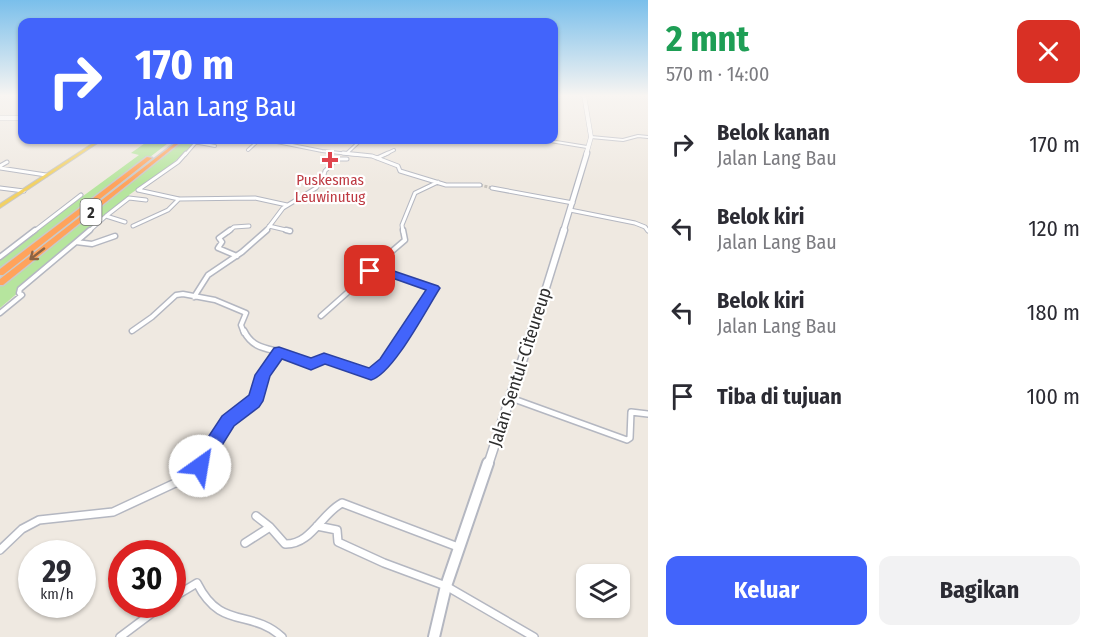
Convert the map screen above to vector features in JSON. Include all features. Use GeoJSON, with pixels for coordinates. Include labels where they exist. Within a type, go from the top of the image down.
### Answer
{"type":"FeatureCollection","features":[{"type":"Feature","properties":{"kind":"highway","name":"2"},"geometry":{"type":"LineString","coordinates":[[0,273],[167,144]]}},
{"type":"Feature","properties":{"kind":"highway","name":"2"},"geometry":{"type":"LineString","coordinates":[[0,283],[176,144]]}},
{"type":"Feature","properties":{"kind":"main road"},"geometry":{"type":"LineString","coordinates":[[0,206],[94,144]]}},
{"type":"Feature","properties":{"kind":"street"},"geometry":{"type":"LineString","coordinates":[[589,125],[591,137],[623,140],[638,136],[648,137]]}},
{"type":"Feature","properties":{"kind":"street","name":"Jalan Sentul-Citeureup"},"geometry":{"type":"LineString","coordinates":[[434,637],[446,586],[511,398],[572,207],[591,137]]}},
{"type":"Feature","properties":{"kind":"street"},"geometry":{"type":"LineString","coordinates":[[558,142],[587,147]]}},
{"type":"Feature","properties":{"kind":"street"},"geometry":{"type":"LineString","coordinates":[[195,144],[178,162],[138,190],[178,199],[232,197],[266,200],[287,205]]}},
{"type":"Feature","properties":{"kind":"street"},"geometry":{"type":"LineString","coordinates":[[207,144],[215,146]]}},
{"type":"Feature","properties":{"kind":"street"},"geometry":{"type":"LineString","coordinates":[[248,150],[254,144]]}},
{"type":"Feature","properties":{"kind":"street"},"geometry":{"type":"LineString","coordinates":[[286,144],[332,153],[377,158],[398,166],[400,171],[454,186],[467,182],[480,185]]}},
{"type":"Feature","properties":{"kind":"street"},"geometry":{"type":"LineString","coordinates":[[346,154],[356,144],[364,145]]}},
{"type":"Feature","properties":{"kind":"street"},"geometry":{"type":"LineString","coordinates":[[377,158],[394,150]]}},
{"type":"Feature","properties":{"kind":"street"},"geometry":{"type":"LineString","coordinates":[[332,153],[331,156],[338,159],[347,159]]}},
{"type":"Feature","properties":{"kind":"street"},"geometry":{"type":"LineString","coordinates":[[194,297],[210,273],[237,256],[269,226],[287,205],[316,188],[323,179],[325,171],[338,159]]}},
{"type":"Feature","properties":{"kind":"street"},"geometry":{"type":"LineString","coordinates":[[0,167],[7,162]]}},
{"type":"Feature","properties":{"kind":"street"},"geometry":{"type":"LineString","coordinates":[[0,167],[46,175]]}},
{"type":"Feature","properties":{"kind":"street"},"geometry":{"type":"LineString","coordinates":[[321,316],[370,271],[375,263],[397,249],[405,240],[402,225],[415,193],[438,182]]}},
{"type":"Feature","properties":{"kind":"street"},"geometry":{"type":"LineString","coordinates":[[0,188],[24,190]]}},
{"type":"Feature","properties":{"kind":"street"},"geometry":{"type":"LineString","coordinates":[[492,188],[635,223],[645,227],[648,231]]}},
{"type":"Feature","properties":{"kind":"street"},"geometry":{"type":"LineString","coordinates":[[0,257],[81,195]]}},
{"type":"Feature","properties":{"kind":"street"},"geometry":{"type":"LineString","coordinates":[[0,314],[22,295],[19,293],[20,289],[129,198],[146,200]]}},
{"type":"Feature","properties":{"kind":"street"},"geometry":{"type":"LineString","coordinates":[[133,226],[168,210],[178,199]]}},
{"type":"Feature","properties":{"kind":"street"},"geometry":{"type":"LineString","coordinates":[[106,216],[125,222]]}},
{"type":"Feature","properties":{"kind":"street"},"geometry":{"type":"LineString","coordinates":[[237,256],[218,248],[222,242],[219,237],[234,226],[249,226]]}},
{"type":"Feature","properties":{"kind":"street"},"geometry":{"type":"LineString","coordinates":[[269,226],[290,231]]}},
{"type":"Feature","properties":{"kind":"street"},"geometry":{"type":"LineString","coordinates":[[76,243],[92,244],[115,237]]}},
{"type":"Feature","properties":{"kind":"street"},"geometry":{"type":"LineString","coordinates":[[132,331],[176,296],[215,300],[244,312],[246,315],[241,325],[251,344],[262,350],[279,352],[311,364],[324,358],[371,375],[385,363],[433,288],[382,271],[370,271]]}},
{"type":"Feature","properties":{"kind":"street"},"geometry":{"type":"LineString","coordinates":[[0,550],[22,529],[39,520],[113,512],[186,478],[200,466],[228,421],[253,403],[262,384],[262,375],[279,352]]}},
{"type":"Feature","properties":{"kind":"street"},"geometry":{"type":"LineString","coordinates":[[511,398],[627,440],[630,438],[632,412],[648,414]]}},
{"type":"Feature","properties":{"kind":"street"},"geometry":{"type":"LineString","coordinates":[[256,516],[270,527],[280,541],[290,545],[317,526],[333,507],[342,503],[460,548]]}},
{"type":"Feature","properties":{"kind":"street"},"geometry":{"type":"LineString","coordinates":[[317,526],[337,530],[338,542],[384,563],[446,586],[534,637]]}},
{"type":"Feature","properties":{"kind":"street"},"geometry":{"type":"LineString","coordinates":[[245,543],[270,527]]}},
{"type":"Feature","properties":{"kind":"street"},"geometry":{"type":"LineString","coordinates":[[186,590],[197,584],[212,606],[229,615],[273,628],[282,637]]}},
{"type":"Feature","properties":{"kind":"street"},"geometry":{"type":"LineString","coordinates":[[120,637],[145,618]]}},
{"type":"Feature","properties":{"kind":"green space"},"geometry":{"type":"Polygon","coordinates":[[[144,144],[167,144],[0,273],[0,257],[139,155],[131,153],[144,144]]]}},
{"type":"Feature","properties":{"kind":"green space"},"geometry":{"type":"Polygon","coordinates":[[[176,144],[194,144],[156,179],[147,182],[129,195],[129,198],[0,308],[0,283],[176,144]]]}},
{"type":"Feature","properties":{"kind":"tunnel"},"geometry":{"type":"LineString","coordinates":[[480,185],[492,188]]}},
{"type":"Feature","properties":{"kind":"place","name":"Puskesmas Leuwinutug"},"geometry":{"type":"Point","coordinates":[330,160]}},
{"type":"Feature","properties":{"kind":"route"},"geometry":{"type":"LineString","coordinates":[[200,466],[230,418],[253,403],[262,384],[262,375],[279,352],[311,364],[316,364],[324,358],[371,375],[385,363],[433,288],[382,271],[370,271]]}}]}
